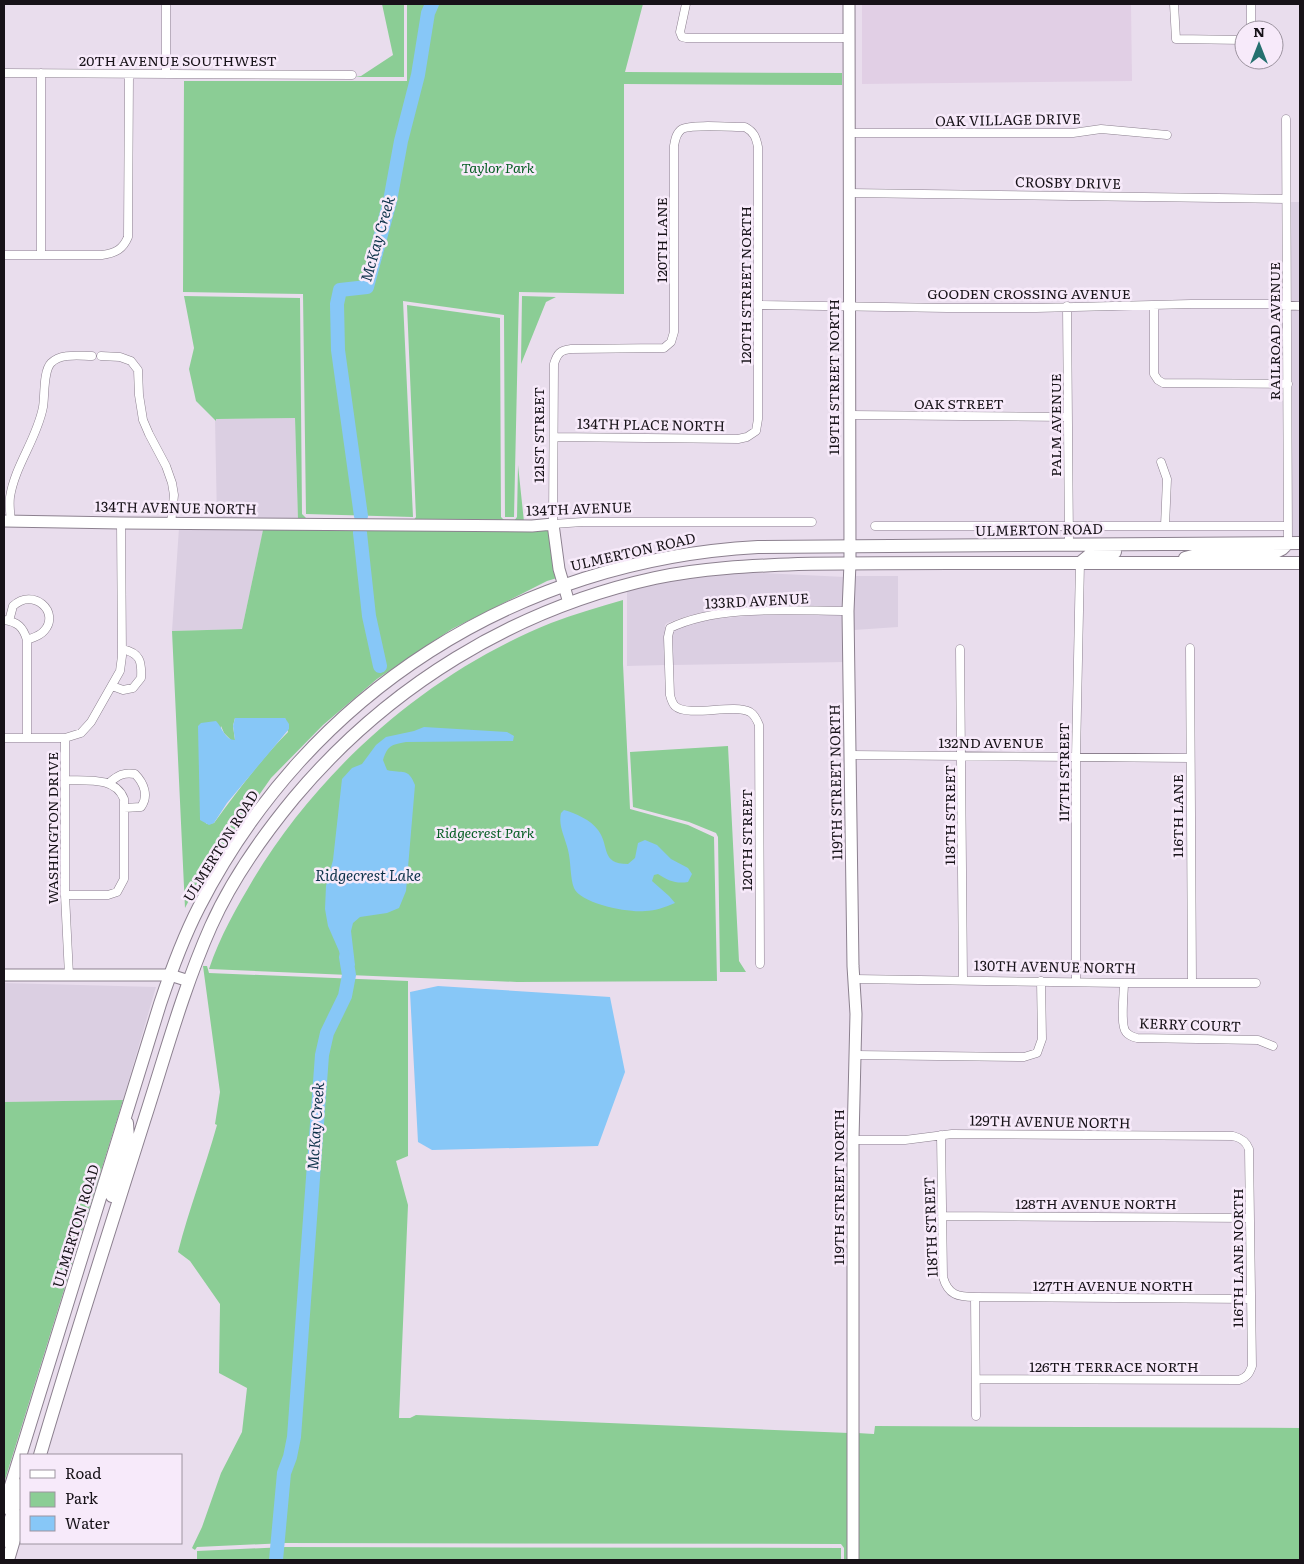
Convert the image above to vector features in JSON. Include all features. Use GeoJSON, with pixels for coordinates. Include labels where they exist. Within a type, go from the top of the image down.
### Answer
{"type":"FeatureCollection","features":[{"type":"Feature","properties":{"kind":"main road"},"geometry":{"type":"LineString","coordinates":[[1080,563],[1091,554],[1099,552],[1165,552],[1178,550],[1195,543]]}},
{"type":"Feature","properties":{"kind":"main road","name":"ULMERTON ROAD"},"geometry":{"type":"LineString","coordinates":[[21,1454],[170,975],[199,907],[242,836],[271,794],[327,732],[383,684],[452,637],[526,600],[563,584],[614,570],[691,553],[758,546],[1294,543]]}},
{"type":"Feature","properties":{"kind":"main road"},"geometry":{"type":"LineString","coordinates":[[1174,563],[1193,555],[1204,553],[1276,552],[1294,543]]}},
{"type":"Feature","properties":{"kind":"main road"},"geometry":{"type":"LineString","coordinates":[[1284,562],[1300,552]]}},
{"type":"Feature","properties":{"kind":"main road"},"geometry":{"type":"LineString","coordinates":[[40,1454],[189,981],[212,925],[239,873],[269,828],[306,784],[343,745],[388,705],[444,665],[483,641],[568,603],[653,579],[703,570],[744,566],[850,563],[1300,562]]}},
{"type":"Feature","properties":{"kind":"main road"},"geometry":{"type":"LineString","coordinates":[[113,1220],[107,1213],[128,1139],[127,1113]]}},
{"type":"Feature","properties":{"kind":"main road"},"geometry":{"type":"LineString","coordinates":[[31,1421],[31,1454]]}},
{"type":"Feature","properties":{"kind":"main road","name":"ULMERTON ROAD"},"geometry":{"type":"LineString","coordinates":[[4,1508],[20,1456]]}},
{"type":"Feature","properties":{"kind":"main road"},"geometry":{"type":"LineString","coordinates":[[4,1541],[20,1489]]}},
{"type":"Feature","properties":{"kind":"main road"},"geometry":{"type":"LineString","coordinates":[[8,1560],[20,1519]]}},
{"type":"Feature","properties":{"kind":"street"},"geometry":{"type":"LineString","coordinates":[[166,4],[166,73]]}},
{"type":"Feature","properties":{"kind":"street"},"geometry":{"type":"LineString","coordinates":[[686,4],[680,32],[682,37],[686,38],[848,38]]}},
{"type":"Feature","properties":{"kind":"street","name":"119TH STREET NORTH"},"geometry":{"type":"LineString","coordinates":[[849,4],[850,563],[848,610],[852,966],[856,1055],[853,1140],[853,1560]]}},
{"type":"Feature","properties":{"kind":"street"},"geometry":{"type":"LineString","coordinates":[[1174,4],[1176,39],[1234,40]]}},
{"type":"Feature","properties":{"kind":"street"},"geometry":{"type":"LineString","coordinates":[[1251,4],[1251,20]]}},
{"type":"Feature","properties":{"kind":"street","name":"20TH AVENUE SOUTHWEST"},"geometry":{"type":"LineString","coordinates":[[4,73],[352,75]]}},
{"type":"Feature","properties":{"kind":"street"},"geometry":{"type":"LineString","coordinates":[[41,73],[41,255]]}},
{"type":"Feature","properties":{"kind":"street"},"geometry":{"type":"LineString","coordinates":[[4,255],[109,254],[125,246],[128,237],[129,74]]}},
{"type":"Feature","properties":{"kind":"street","name":"RAILROAD AVENUE"},"geometry":{"type":"LineString","coordinates":[[1286,119],[1288,526],[1294,543]]}},
{"type":"Feature","properties":{"kind":"street","name":"120TH STREET NORTH"},"geometry":{"type":"LineString","coordinates":[[682,130],[690,127],[745,127],[756,137],[758,147],[758,419],[756,431],[747,436]]}},
{"type":"Feature","properties":{"kind":"street","name":"OAK VILLAGE DRIVE"},"geometry":{"type":"LineString","coordinates":[[849,134],[1073,134],[1101,129],[1167,135]]}},
{"type":"Feature","properties":{"kind":"street","name":"120TH LANE"},"geometry":{"type":"LineString","coordinates":[[557,355],[563,350],[571,348],[664,348],[671,342],[674,332],[674,146],[676,136],[682,130]]}},
{"type":"Feature","properties":{"kind":"street","name":"CROSBY DRIVE"},"geometry":{"type":"LineString","coordinates":[[849,193],[1286,199]]}},
{"type":"Feature","properties":{"kind":"street","name":"GOODEN CROSSING AVENUE"},"geometry":{"type":"LineString","coordinates":[[758,305],[947,308],[1154,305],[1300,306]]}},
{"type":"Feature","properties":{"kind":"street"},"geometry":{"type":"LineString","coordinates":[[1154,305],[1154,374],[1163,383],[1288,384]]}},
{"type":"Feature","properties":{"kind":"street","name":"PALM AVENUE"},"geometry":{"type":"LineString","coordinates":[[1068,306],[1069,544]]}},
{"type":"Feature","properties":{"kind":"street","name":"121ST STREET"},"geometry":{"type":"LineString","coordinates":[[557,355],[554,364],[553,524],[559,569],[568,603]]}},
{"type":"Feature","properties":{"kind":"street"},"geometry":{"type":"LineString","coordinates":[[7,520],[10,498],[23,457],[40,423],[45,394],[46,371],[49,364],[62,356],[92,356]]}},
{"type":"Feature","properties":{"kind":"street"},"geometry":{"type":"LineString","coordinates":[[101,356],[120,357],[132,361],[138,370],[143,420],[148,434],[166,466],[172,483],[174,495],[171,524]]}},
{"type":"Feature","properties":{"kind":"street","name":"OAK STREET"},"geometry":{"type":"LineString","coordinates":[[850,415],[1068,417]]}},
{"type":"Feature","properties":{"kind":"street","name":"134TH PLACE NORTH"},"geometry":{"type":"LineString","coordinates":[[554,437],[738,439],[747,436]]}},
{"type":"Feature","properties":{"kind":"street"},"geometry":{"type":"LineString","coordinates":[[1161,462],[1166,479],[1165,526]]}},
{"type":"Feature","properties":{"kind":"street","name":"134TH AVENUE NORTH"},"geometry":{"type":"LineString","coordinates":[[7,520],[171,524],[348,524]]}},
{"type":"Feature","properties":{"kind":"street","name":"134TH AVENUE"},"geometry":{"type":"LineString","coordinates":[[348,524],[532,526],[583,522],[812,522]]}},
{"type":"Feature","properties":{"kind":"street","name":"WASHINGTON DRIVE"},"geometry":{"type":"LineString","coordinates":[[69,975],[65,895],[65,738],[81,733],[91,722],[120,671],[122,649],[121,523]]}},
{"type":"Feature","properties":{"kind":"street"},"geometry":{"type":"LineString","coordinates":[[875,526],[1288,526]]}},
{"type":"Feature","properties":{"kind":"street","name":"117TH STREET"},"geometry":{"type":"LineString","coordinates":[[1076,982],[1076,756],[1080,563]]}},
{"type":"Feature","properties":{"kind":"street"},"geometry":{"type":"LineString","coordinates":[[26,640],[39,635],[47,626],[48,616],[44,606],[38,601],[23,599],[13,606],[6,621],[19,624],[24,630],[26,640],[27,738]]}},
{"type":"Feature","properties":{"kind":"street","name":"133RD AVENUE"},"geometry":{"type":"LineString","coordinates":[[756,717],[750,712],[741,710],[690,710],[679,709],[673,704],[670,695],[668,637],[670,628],[692,619],[720,614],[756,611],[848,610]]}},
{"type":"Feature","properties":{"kind":"street","name":"116TH LANE"},"geometry":{"type":"LineString","coordinates":[[1190,648],[1192,983]]}},
{"type":"Feature","properties":{"kind":"street"},"geometry":{"type":"LineString","coordinates":[[112,686],[123,690],[134,688],[141,678],[139,659],[133,652],[122,649]]}},
{"type":"Feature","properties":{"kind":"street","name":"118TH STREET"},"geometry":{"type":"LineString","coordinates":[[960,649],[963,980]]}},
{"type":"Feature","properties":{"kind":"street","name":"120TH STREET"},"geometry":{"type":"LineString","coordinates":[[756,717],[759,725],[760,964]]}},
{"type":"Feature","properties":{"kind":"street"},"geometry":{"type":"LineString","coordinates":[[4,738],[65,738]]}},
{"type":"Feature","properties":{"kind":"street","name":"132ND AVENUE"},"geometry":{"type":"LineString","coordinates":[[851,755],[1190,758]]}},
{"type":"Feature","properties":{"kind":"street"},"geometry":{"type":"LineString","coordinates":[[109,783],[117,776],[127,773],[135,774],[145,787],[145,802],[141,807],[124,808]]}},
{"type":"Feature","properties":{"kind":"street"},"geometry":{"type":"LineString","coordinates":[[65,780],[109,783],[121,790],[124,799],[124,879],[117,892],[108,895],[65,895]]}},
{"type":"Feature","properties":{"kind":"street"},"geometry":{"type":"LineString","coordinates":[[4,975],[170,975],[189,981]]}},
{"type":"Feature","properties":{"kind":"street","name":"130TH AVENUE NORTH"},"geometry":{"type":"LineString","coordinates":[[854,979],[1256,983]]}},
{"type":"Feature","properties":{"kind":"street"},"geometry":{"type":"LineString","coordinates":[[856,1055],[1024,1057],[1037,1053],[1042,1039],[1042,981]]}},
{"type":"Feature","properties":{"kind":"street","name":"KERRY COURT"},"geometry":{"type":"LineString","coordinates":[[1124,983],[1125,1031],[1137,1038],[1258,1040],[1273,1046]]}},
{"type":"Feature","properties":{"kind":"street","name":"129TH AVENUE NORTH"},"geometry":{"type":"LineString","coordinates":[[853,1140],[905,1140],[952,1134],[1233,1136],[1241,1138],[1246,1143]]}},
{"type":"Feature","properties":{"kind":"street","name":"118TH STREET"},"geometry":{"type":"LineString","coordinates":[[941,1135],[942,1268],[945,1284],[955,1295],[975,1297]]}},
{"type":"Feature","properties":{"kind":"street","name":"116TH LANE NORTH"},"geometry":{"type":"LineString","coordinates":[[1246,1143],[1250,1149],[1252,1366],[1250,1374]]}},
{"type":"Feature","properties":{"kind":"street","name":"128TH AVENUE NORTH"},"geometry":{"type":"LineString","coordinates":[[942,1216],[1250,1218]]}},
{"type":"Feature","properties":{"kind":"street"},"geometry":{"type":"LineString","coordinates":[[975,1297],[976,1416]]}},
{"type":"Feature","properties":{"kind":"street","name":"127TH AVENUE NORTH"},"geometry":{"type":"LineString","coordinates":[[975,1297],[1251,1299]]}},
{"type":"Feature","properties":{"kind":"street","name":"126TH TERRACE NORTH"},"geometry":{"type":"LineString","coordinates":[[976,1378],[1239,1380],[1250,1374]]}},
{"type":"Feature","properties":{"kind":"shaded area"},"geometry":{"type":"Polygon","coordinates":[[[862,4],[1131,4],[1132,81],[862,84],[862,4]]]}},
{"type":"Feature","properties":{"kind":"shaded area"},"geometry":{"type":"Polygon","coordinates":[[[1290,202],[1300,202],[1300,302],[1292,301],[1290,202]]]}},
{"type":"Feature","properties":{"kind":"shaded area"},"geometry":{"type":"Polygon","coordinates":[[[1292,310],[1300,311],[1300,538],[1292,538],[1292,310]]]}},
{"type":"Feature","properties":{"kind":"shaded area"},"geometry":{"type":"Polygon","coordinates":[[[295,418],[298,520],[217,519],[215,419],[295,418]]]}},
{"type":"Feature","properties":{"kind":"shaded area"},"geometry":{"type":"Polygon","coordinates":[[[179,528],[298,529],[263,531],[242,629],[172,631],[179,528]]]}},
{"type":"Feature","properties":{"kind":"shaded area"},"geometry":{"type":"Polygon","coordinates":[[[740,572],[845,577],[844,606],[756,607],[703,612],[691,615],[665,625],[665,665],[627,666],[627,590],[703,574],[740,572]]]}},
{"type":"Feature","properties":{"kind":"shaded area"},"geometry":{"type":"Polygon","coordinates":[[[853,576],[898,576],[898,627],[854,630],[853,576]]]}},
{"type":"Feature","properties":{"kind":"shaded area"},"geometry":{"type":"Polygon","coordinates":[[[756,615],[844,615],[845,662],[673,665],[673,631],[704,620],[756,615]]]}},
{"type":"Feature","properties":{"kind":"shaded area"},"geometry":{"type":"Polygon","coordinates":[[[4,983],[156,987],[123,1100],[4,1102],[4,983]]]}},
{"type":"Feature","properties":{"kind":"green space"},"geometry":{"type":"Polygon","coordinates":[[[382,4],[404,4],[404,77],[355,77],[361,76],[393,55],[382,4]]]}},
{"type":"Feature","properties":{"kind":"green space","name":"Taylor Park"},"geometry":{"type":"Polygon","coordinates":[[[407,4],[643,4],[625,72],[842,73],[842,85],[624,84],[624,294],[519,292],[514,517],[505,517],[504,315],[403,301],[413,517],[306,514],[303,294],[183,292],[184,81],[407,81],[407,4]]]}},
{"type":"Feature","properties":{"kind":"green space"},"geometry":{"type":"Polygon","coordinates":[[[184,296],[300,298],[302,514],[306,518],[413,521],[416,517],[407,305],[500,318],[501,517],[505,521],[514,521],[517,517],[518,465],[524,522],[298,520],[295,418],[216,419],[216,421],[196,401],[189,369],[194,348],[184,296]]]}},
{"type":"Feature","properties":{"kind":"green space"},"geometry":{"type":"Polygon","coordinates":[[[522,296],[556,297],[546,302],[521,364],[522,296]]]}},
{"type":"Feature","properties":{"kind":"green space"},"geometry":{"type":"Polygon","coordinates":[[[550,529],[557,578],[547,581],[452,629],[377,679],[323,725],[271,778],[199,881],[185,908],[172,631],[242,629],[263,530],[550,529]],[[235,718],[233,726],[235,740],[231,740],[224,733],[221,726],[207,824],[214,823],[258,765],[288,732],[285,718],[235,718]]]}},
{"type":"Feature","properties":{"kind":"green space","name":"Ridgecrest Park"},"geometry":{"type":"Polygon","coordinates":[[[623,600],[623,664],[630,809],[688,825],[714,837],[717,981],[517,982],[209,969],[218,945],[235,911],[281,837],[312,798],[346,761],[382,727],[421,696],[463,668],[506,643],[551,623],[623,600]]]}},
{"type":"Feature","properties":{"kind":"green space"},"geometry":{"type":"Polygon","coordinates":[[[728,746],[739,961],[746,972],[720,972],[718,837],[716,833],[689,822],[633,807],[630,752],[728,746]]]}},
{"type":"Feature","properties":{"kind":"green space"},"geometry":{"type":"Polygon","coordinates":[[[203,966],[207,966],[209,973],[408,981],[408,1156],[396,1161],[408,1205],[399,1418],[410,1418],[416,1415],[849,1433],[849,1560],[844,1560],[844,1548],[841,1544],[286,1543],[197,1547],[195,1550],[192,1548],[202,1527],[221,1473],[242,1432],[247,1388],[219,1373],[220,1304],[190,1261],[178,1252],[217,1125],[215,1124],[220,1092],[203,966]]]}},
{"type":"Feature","properties":{"kind":"green space"},"geometry":{"type":"Polygon","coordinates":[[[123,1100],[4,1483],[4,1102],[123,1100]]]}},
{"type":"Feature","properties":{"kind":"green space"},"geometry":{"type":"Polygon","coordinates":[[[875,1426],[1300,1428],[1300,1560],[857,1560],[857,1433],[874,1434],[875,1426]]]}},
{"type":"Feature","properties":{"kind":"green space"},"geometry":{"type":"Polygon","coordinates":[[[286,1547],[841,1548],[841,1560],[197,1560],[197,1551],[286,1547]]]}},
{"type":"Feature","properties":{"kind":"water"},"geometry":{"type":"Polygon","coordinates":[[[235,718],[285,718],[289,724],[289,729],[227,803],[214,823],[209,825],[200,820],[198,726],[201,723],[216,721],[226,736],[235,740],[233,726],[235,718]]]}},
{"type":"Feature","properties":{"kind":"water","name":"Ridgecrest Lake"},"geometry":{"type":"Polygon","coordinates":[[[424,727],[507,732],[514,736],[513,741],[406,742],[393,745],[387,751],[383,760],[387,770],[407,773],[415,785],[406,891],[399,908],[387,913],[360,917],[353,923],[351,931],[355,965],[349,975],[343,969],[339,951],[328,926],[325,909],[326,886],[333,860],[342,779],[352,768],[362,764],[376,745],[386,737],[424,727]]]}},
{"type":"Feature","properties":{"kind":"water"},"geometry":{"type":"Polygon","coordinates":[[[564,810],[583,817],[595,826],[602,836],[609,857],[613,861],[628,864],[635,858],[638,843],[645,840],[657,845],[671,859],[688,868],[692,874],[688,882],[684,883],[669,880],[658,874],[654,875],[652,881],[675,903],[660,909],[638,911],[617,909],[595,903],[578,894],[574,888],[569,854],[561,827],[560,818],[564,810]]]}},
{"type":"Feature","properties":{"kind":"water"},"geometry":{"type":"Polygon","coordinates":[[[438,986],[610,997],[625,1072],[598,1146],[432,1150],[418,1142],[410,992],[438,986]]]}},
{"type":"Feature","properties":{"kind":"waterway","name":"McKay Creek"},"geometry":{"type":"LineString","coordinates":[[361,516],[338,350],[337,304],[340,290],[367,287],[390,201],[401,141],[418,75],[428,13],[432,4]]}},
{"type":"Feature","properties":{"kind":"waterway","name":"McKay Creek"},"geometry":{"type":"LineString","coordinates":[[360,533],[369,616],[380,666]]}},
{"type":"Feature","properties":{"kind":"waterway","name":"McKay Creek"},"geometry":{"type":"LineString","coordinates":[[276,1560],[284,1473],[294,1437],[322,1055],[327,1033],[345,996],[349,975],[346,957]]}}]}
